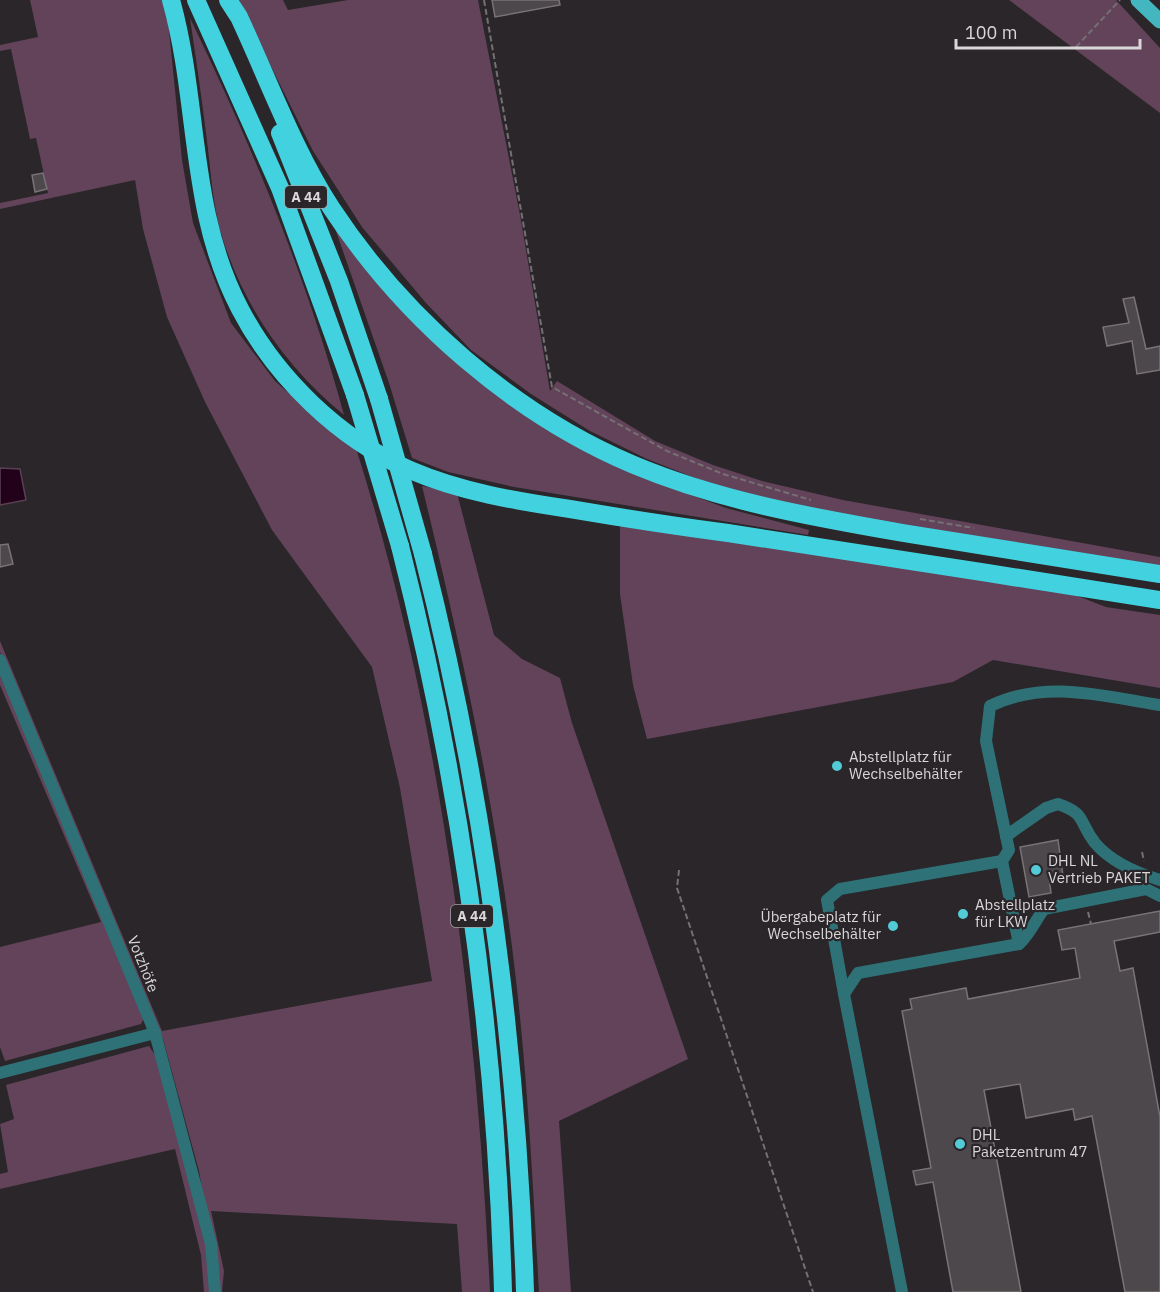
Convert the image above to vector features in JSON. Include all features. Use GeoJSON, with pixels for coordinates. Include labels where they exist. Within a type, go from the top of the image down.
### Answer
{"type":"FeatureCollection","features":[{"type":"Feature","properties":{"kind":"highway"},"geometry":{"type":"LineString","coordinates":[[171,0],[184,57],[205,213],[228,286],[258,339],[282,371],[322,413],[368,447],[409,470],[438,481],[523,502],[921,561],[1160,600]]}},
{"type":"Feature","properties":{"kind":"highway","name":"A 44"},"geometry":{"type":"LineString","coordinates":[[196,0],[284,197],[355,395],[400,546],[440,721],[470,897],[493,1109],[503,1292]]}},
{"type":"Feature","properties":{"kind":"highway","name":"A 44"},"geometry":{"type":"LineString","coordinates":[[220,0],[302,186],[339,281],[379,399],[423,554],[463,726],[493,913],[512,1079],[525,1292]]}},
{"type":"Feature","properties":{"kind":"highway"},"geometry":{"type":"LineString","coordinates":[[228,0],[239,17],[317,183],[362,249],[403,298],[454,348],[506,391],[556,424],[599,449],[643,468],[695,487],[767,507],[842,523],[1160,574]]}},
{"type":"Feature","properties":{"kind":"main road"},"geometry":{"type":"LineString","coordinates":[[1138,0],[1160,21]]}},
{"type":"Feature","properties":{"kind":"street","name":"Votzhöfe"},"geometry":{"type":"LineString","coordinates":[[0,660],[155,1033],[211,1245],[215,1292]]}},
{"type":"Feature","properties":{"kind":"street"},"geometry":{"type":"LineString","coordinates":[[1019,944],[1002,861],[1009,850],[986,741],[990,706],[1011,696],[1059,689],[1160,705]]}},
{"type":"Feature","properties":{"kind":"street"},"geometry":{"type":"LineString","coordinates":[[1006,836],[1046,808],[1058,804],[1076,810],[1096,844],[1131,871],[1160,880]]}},
{"type":"Feature","properties":{"kind":"street"},"geometry":{"type":"LineString","coordinates":[[902,1292],[827,900],[840,889],[1002,861]]}},
{"type":"Feature","properties":{"kind":"street"},"geometry":{"type":"LineString","coordinates":[[844,994],[858,973],[1019,944],[1029,934],[1034,921],[1044,909],[1146,890],[1160,896]]}},
{"type":"Feature","properties":{"kind":"street"},"geometry":{"type":"LineString","coordinates":[[0,1073],[155,1033]]}},
{"type":"Feature","properties":{"kind":"path"},"geometry":{"type":"LineString","coordinates":[[484,0],[552,387],[667,451],[776,491],[821,502]]}},
{"type":"Feature","properties":{"kind":"path"},"geometry":{"type":"LineString","coordinates":[[1076,47],[1120,0]]}},
{"type":"Feature","properties":{"kind":"path"},"geometry":{"type":"LineString","coordinates":[[913,518],[978,529]]}},
{"type":"Feature","properties":{"kind":"path"},"geometry":{"type":"LineString","coordinates":[[1143,852],[1144,867]]}},
{"type":"Feature","properties":{"kind":"path"},"geometry":{"type":"LineString","coordinates":[[679,870],[677,888],[813,1292]]}},
{"type":"Feature","properties":{"kind":"shaded area"},"geometry":{"type":"Polygon","coordinates":[[[30,0],[166,0],[182,160],[193,223],[231,323],[275,381],[327,427],[355,445],[385,548],[411,653],[450,864],[475,1078],[490,1292],[462,1292],[457,1224],[211,1211],[224,1271],[222,1292],[219,1292],[199,1171],[163,1039],[15,689],[0,652],[0,641],[162,1031],[432,981],[400,788],[372,667],[272,530],[205,402],[167,317],[143,229],[135,180],[0,209],[0,203],[48,193],[36,138],[30,139],[11,49],[0,51],[0,45],[38,37],[30,0]]]}},
{"type":"Feature","properties":{"kind":"shaded area"},"geometry":{"type":"Polygon","coordinates":[[[238,0],[283,0],[288,10],[348,0],[478,0],[520,215],[550,391],[557,381],[655,441],[713,465],[762,481],[843,500],[1160,557],[1160,567],[830,516],[713,485],[647,459],[590,431],[531,394],[471,350],[426,303],[362,227],[313,151],[238,0]]]}},
{"type":"Feature","properties":{"kind":"shaded area"},"geometry":{"type":"Polygon","coordinates":[[[1009,0],[1116,0],[1160,48],[1160,113],[1009,0]]]}},
{"type":"Feature","properties":{"kind":"shaded area"},"geometry":{"type":"Polygon","coordinates":[[[190,18],[235,115],[276,213],[313,313],[344,415],[304,378],[271,336],[256,314],[232,266],[223,240],[215,203],[190,18]]]}},
{"type":"Feature","properties":{"kind":"shaded area"},"geometry":{"type":"Polygon","coordinates":[[[331,217],[478,375],[662,484],[726,508],[809,530],[808,535],[514,487],[448,472],[412,458],[389,383],[331,217]]]}},
{"type":"Feature","properties":{"kind":"shaded area"},"geometry":{"type":"Polygon","coordinates":[[[0,468],[20,469],[26,500],[0,505],[0,468]]]}},
{"type":"Feature","properties":{"kind":"shaded area"},"geometry":{"type":"Polygon","coordinates":[[[422,486],[457,493],[494,635],[522,659],[560,678],[572,723],[688,1059],[559,1121],[571,1292],[539,1292],[524,1058],[499,855],[477,732],[422,486]]]}},
{"type":"Feature","properties":{"kind":"shaded area"},"geometry":{"type":"Polygon","coordinates":[[[620,522],[1075,595],[1106,607],[1160,615],[1160,688],[993,660],[953,682],[647,739],[633,685],[620,594],[620,522]]]}},
{"type":"Feature","properties":{"kind":"shaded area"},"geometry":{"type":"Polygon","coordinates":[[[0,675],[145,1016],[141,1024],[5,1061],[0,1047],[0,947],[101,922],[0,685],[0,675]]]}},
{"type":"Feature","properties":{"kind":"shaded area"},"geometry":{"type":"Polygon","coordinates":[[[149,1046],[159,1061],[209,1251],[211,1292],[204,1292],[201,1255],[175,1149],[0,1189],[0,1174],[8,1172],[0,1124],[14,1119],[6,1085],[149,1046]]]}},
{"type":"Feature","properties":{"kind":"building"},"geometry":{"type":"Polygon","coordinates":[[[492,0],[559,0],[560,5],[495,17],[492,0]]]}},
{"type":"Feature","properties":{"kind":"building"},"geometry":{"type":"Polygon","coordinates":[[[43,173],[47,189],[35,192],[32,175],[43,173]]]}},
{"type":"Feature","properties":{"kind":"building"},"geometry":{"type":"Polygon","coordinates":[[[1134,297],[1146,349],[1160,346],[1160,370],[1137,374],[1132,341],[1107,346],[1103,327],[1129,323],[1123,299],[1134,297]]]}},
{"type":"Feature","properties":{"kind":"building"},"geometry":{"type":"Polygon","coordinates":[[[8,544],[13,564],[0,567],[0,545],[8,544]]]}},
{"type":"Feature","properties":{"kind":"building","name":"DHL NL Vertrieb PAKET"},"geometry":{"type":"Polygon","coordinates":[[[1058,840],[1063,876],[1049,878],[1051,893],[1029,897],[1020,847],[1058,840]]]}},
{"type":"Feature","properties":{"kind":"building","name":"DHL Paketzentrum 47"},"geometry":{"type":"Polygon","coordinates":[[[1160,911],[1160,932],[1114,941],[1120,971],[1133,968],[1160,1117],[1160,1292],[1125,1292],[1092,1116],[1075,1120],[1073,1109],[1026,1118],[1020,1084],[984,1090],[1021,1292],[953,1292],[933,1182],[916,1185],[913,1171],[931,1168],[902,1011],[912,1009],[910,999],[966,988],[968,999],[1080,978],[1075,948],[1062,950],[1058,930],[1160,911]]]}},
{"type":"Feature","properties":{"kind":"place","name":"Abstellplatz für Wechselbehälter"},"geometry":{"type":"Point","coordinates":[837,766]}},
{"type":"Feature","properties":{"kind":"place","name":"DHL NL Vertrieb PAKET"},"geometry":{"type":"Point","coordinates":[1036,870]}},
{"type":"Feature","properties":{"kind":"place","name":"Abstellplatz für LKW"},"geometry":{"type":"Point","coordinates":[963,914]}},
{"type":"Feature","properties":{"kind":"place","name":"Übergabeplatz für Wechselbehälter"},"geometry":{"type":"Point","coordinates":[893,926]}},
{"type":"Feature","properties":{"kind":"place","name":"DHL Paketzentrum 47"},"geometry":{"type":"Point","coordinates":[960,1144]}}]}
